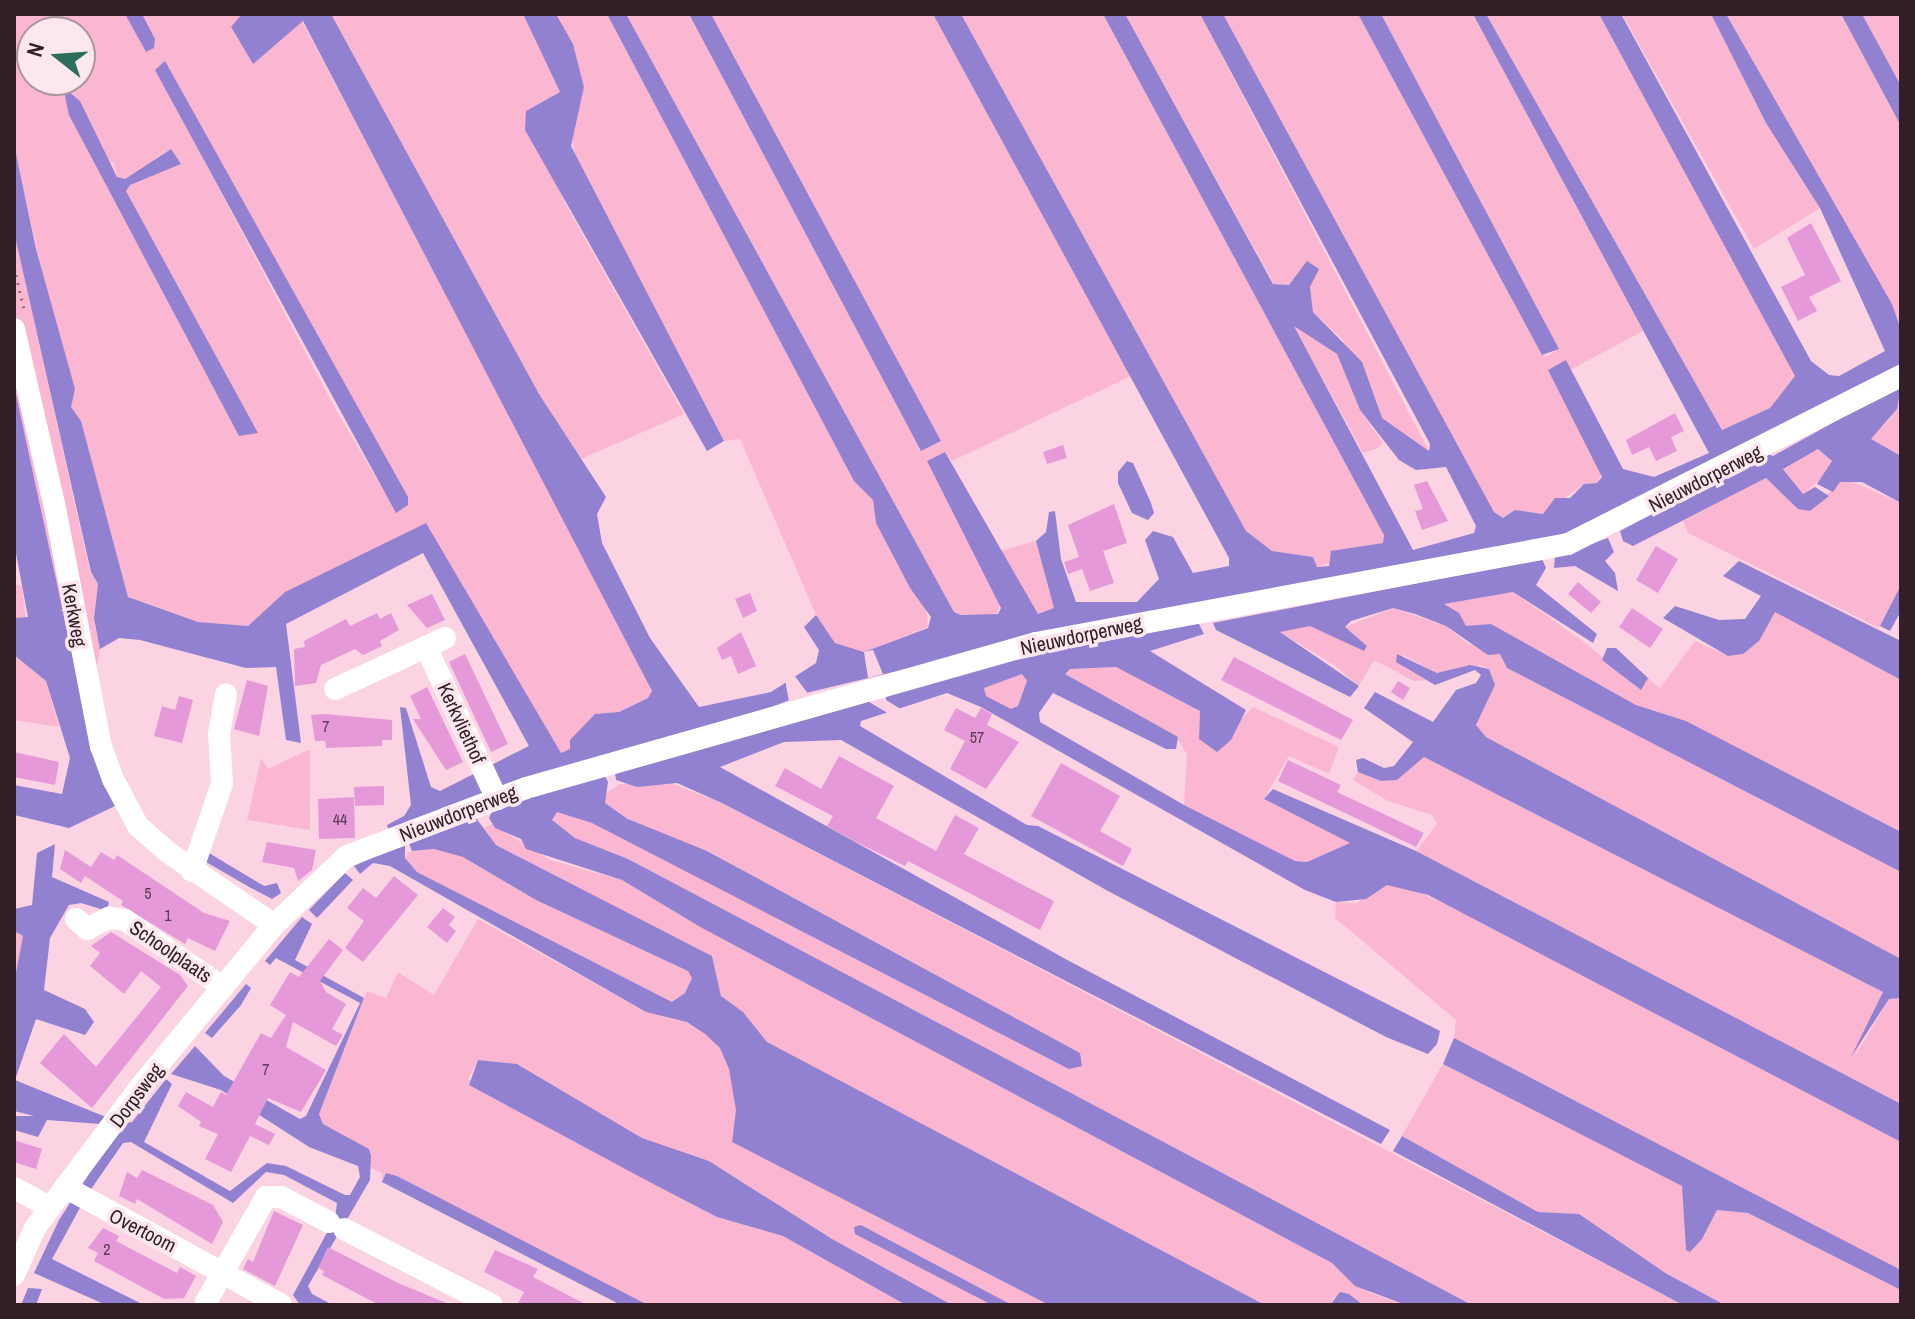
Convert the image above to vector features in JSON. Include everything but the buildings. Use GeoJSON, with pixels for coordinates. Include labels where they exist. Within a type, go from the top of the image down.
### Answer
{"type":"FeatureCollection","features":[{"type":"Feature","properties":{"kind":"street","name":"Kerkweg"},"geometry":{"type":"LineString","coordinates":[[14,329],[54,503],[101,746],[129,815],[192,871],[274,925]]}},
{"type":"Feature","properties":{"kind":"street","name":"Nieuwdorperweg"},"geometry":{"type":"LineString","coordinates":[[274,925],[347,856],[497,799],[1036,643],[1568,544],[1901,376]]}},
{"type":"Feature","properties":{"kind":"street","name":"Kerkvliethof"},"geometry":{"type":"LineString","coordinates":[[335,689],[435,642],[497,799]]}},
{"type":"Feature","properties":{"kind":"street"},"geometry":{"type":"LineString","coordinates":[[192,871],[222,784],[219,734],[226,695]]}},
{"type":"Feature","properties":{"kind":"street","name":"Schoolplaats"},"geometry":{"type":"LineString","coordinates":[[76,919],[87,929],[109,918],[125,920],[223,987]]}},
{"type":"Feature","properties":{"kind":"street","name":"Dorpsweg"},"geometry":{"type":"LineString","coordinates":[[14,1275],[50,1207],[76,1194],[105,1135],[274,925]]}},
{"type":"Feature","properties":{"kind":"street"},"geometry":{"type":"LineString","coordinates":[[14,1188],[50,1207]]}},
{"type":"Feature","properties":{"kind":"street","name":"Overtoom"},"geometry":{"type":"LineString","coordinates":[[76,1194],[281,1305]]}},
{"type":"Feature","properties":{"kind":"street"},"geometry":{"type":"LineString","coordinates":[[206,1302],[266,1197],[281,1197],[492,1305]]}},
{"type":"Feature","properties":{"kind":"shaded area"},"geometry":{"type":"Polygon","coordinates":[[[14,14],[125,14],[146,52],[154,48],[142,14],[242,14],[231,28],[253,64],[302,21],[652,691],[648,698],[618,712],[595,714],[570,749],[560,753],[426,523],[285,592],[248,626],[198,622],[128,597],[81,421],[71,407],[14,144],[14,14]],[[155,68],[335,408],[396,512],[155,68]],[[170,149],[125,179],[117,177],[114,163],[92,158],[239,436],[258,433],[126,191],[129,185],[180,164],[170,149]]]}},
{"type":"Feature","properties":{"kind":"shaded area"},"geometry":{"type":"Polygon","coordinates":[[[125,14],[142,14],[155,39],[154,48],[146,52],[125,14]]]}},
{"type":"Feature","properties":{"kind":"shaded area"},"geometry":{"type":"Polygon","coordinates":[[[242,14],[331,14],[539,394],[606,497],[597,514],[602,543],[650,638],[699,707],[771,692],[816,663],[819,650],[804,627],[816,615],[835,643],[864,652],[928,628],[931,617],[910,588],[876,523],[873,500],[854,481],[607,14],[626,14],[954,612],[961,615],[998,614],[1001,608],[927,461],[945,452],[1038,614],[1054,608],[1036,541],[1046,532],[1049,512],[1055,511],[1061,559],[1076,602],[1137,602],[1159,579],[1145,540],[1153,531],[1173,537],[1193,573],[1229,566],[1229,558],[933,14],[961,14],[1246,531],[1272,551],[1313,557],[1317,567],[1329,566],[1331,551],[1383,543],[1384,535],[1103,14],[1125,14],[1273,284],[1289,285],[1307,261],[1319,269],[1310,287],[1313,312],[1362,362],[1382,418],[1429,451],[1430,444],[1200,14],[1223,14],[1494,512],[1503,518],[1515,510],[1543,514],[1555,498],[1570,498],[1584,484],[1597,483],[1602,477],[1548,370],[1566,360],[1623,469],[1654,477],[1709,453],[1473,14],[1486,14],[1722,430],[1770,408],[1795,376],[1599,14],[1621,14],[1811,361],[1829,375],[1839,376],[1885,351],[1820,208],[1766,123],[1711,14],[1726,14],[1892,304],[1901,330],[1901,367],[1544,545],[931,663],[810,692],[733,722],[481,796],[389,831],[387,825],[404,816],[411,805],[400,707],[406,708],[431,787],[440,791],[529,746],[423,553],[286,624],[301,743],[286,740],[276,667],[246,668],[140,640],[119,638],[100,649],[94,618],[98,584],[91,572],[14,232],[14,144],[36,249],[75,389],[71,407],[81,421],[128,597],[198,622],[248,626],[285,592],[426,523],[561,753],[570,749],[570,740],[595,714],[619,712],[648,698],[652,691],[303,21],[253,64],[231,27],[242,14]],[[1294,326],[1413,550],[1474,533],[1476,526],[1446,467],[1416,470],[1399,460],[1360,410],[1337,354],[1294,326]]]}},
{"type":"Feature","properties":{"kind":"shaded area"},"geometry":{"type":"Polygon","coordinates":[[[331,14],[523,14],[560,92],[526,111],[565,203],[684,414],[581,459],[539,394],[331,14]]]}},
{"type":"Feature","properties":{"kind":"shaded area"},"geometry":{"type":"Polygon","coordinates":[[[523,14],[556,14],[573,44],[584,87],[571,146],[724,441],[707,451],[525,130],[526,111],[560,92],[523,14]]]}},
{"type":"Feature","properties":{"kind":"shaded area"},"geometry":{"type":"Polygon","coordinates":[[[556,14],[607,14],[854,480],[873,500],[876,523],[910,588],[926,605],[928,627],[864,652],[835,643],[816,615],[740,439],[724,441],[576,159],[571,134],[584,87],[573,44],[556,14]]]}},
{"type":"Feature","properties":{"kind":"shaded area"},"geometry":{"type":"Polygon","coordinates":[[[626,14],[689,14],[921,451],[941,441],[711,14],[933,14],[1131,376],[952,461],[945,452],[927,461],[1000,600],[998,613],[970,618],[954,612],[626,14]]]}},
{"type":"Feature","properties":{"kind":"shaded area"},"geometry":{"type":"Polygon","coordinates":[[[689,14],[711,14],[941,441],[921,451],[689,14]]]}},
{"type":"Feature","properties":{"kind":"shaded area"},"geometry":{"type":"Polygon","coordinates":[[[961,14],[1103,14],[1384,535],[1383,543],[1317,567],[1313,557],[1272,551],[1246,531],[961,14]]]}},
{"type":"Feature","properties":{"kind":"shaded area"},"geometry":{"type":"Polygon","coordinates":[[[1125,14],[1200,14],[1429,451],[1382,418],[1343,340],[1313,312],[1307,262],[1289,285],[1274,284],[1125,14]]]}},
{"type":"Feature","properties":{"kind":"shaded area"},"geometry":{"type":"Polygon","coordinates":[[[1223,14],[1358,14],[1542,355],[1547,356],[1559,349],[1381,14],[1473,14],[1643,331],[1570,370],[1549,370],[1603,471],[1597,483],[1584,484],[1543,514],[1515,510],[1503,518],[1494,512],[1223,14]]]}},
{"type":"Feature","properties":{"kind":"shaded area"},"geometry":{"type":"Polygon","coordinates":[[[1358,14],[1381,14],[1559,349],[1542,355],[1358,14]]]}},
{"type":"Feature","properties":{"kind":"shaded area"},"geometry":{"type":"Polygon","coordinates":[[[1486,14],[1599,14],[1796,376],[1770,408],[1722,430],[1486,14]]]}},
{"type":"Feature","properties":{"kind":"shaded area"},"geometry":{"type":"Polygon","coordinates":[[[1622,14],[1711,14],[1766,123],[1820,208],[1754,249],[1622,14]]]}},
{"type":"Feature","properties":{"kind":"shaded area"},"geometry":{"type":"Polygon","coordinates":[[[1726,14],[1841,14],[1901,126],[1901,330],[1892,304],[1726,14]]]}},
{"type":"Feature","properties":{"kind":"shaded area"},"geometry":{"type":"Polygon","coordinates":[[[1841,14],[1862,14],[1901,86],[1901,126],[1841,14]]]}},
{"type":"Feature","properties":{"kind":"shaded area"},"geometry":{"type":"Polygon","coordinates":[[[1862,14],[1901,14],[1901,86],[1862,14]]]}},
{"type":"Feature","properties":{"kind":"shaded area"},"geometry":{"type":"Polygon","coordinates":[[[165,61],[408,497],[408,505],[396,513],[155,70],[165,61]]]}},
{"type":"Feature","properties":{"kind":"shaded area"},"geometry":{"type":"Polygon","coordinates":[[[65,96],[74,96],[80,101],[117,177],[125,179],[171,149],[181,164],[130,185],[126,191],[258,433],[239,436],[69,115],[65,96]]]}},
{"type":"Feature","properties":{"kind":"shaded area"},"geometry":{"type":"Polygon","coordinates":[[[14,232],[90,572],[98,584],[94,618],[100,649],[87,723],[14,385],[14,232]]]}},
{"type":"Feature","properties":{"kind":"shaded area"},"geometry":{"type":"Polygon","coordinates":[[[1293,324],[1337,354],[1360,410],[1383,443],[1378,448],[1363,453],[1293,324]]]}},
{"type":"Feature","properties":{"kind":"shaded area"},"geometry":{"type":"Polygon","coordinates":[[[14,385],[87,723],[115,806],[69,828],[14,815],[14,785],[62,794],[70,758],[46,681],[14,655],[14,618],[28,617],[14,543],[14,385]]]}},
{"type":"Feature","properties":{"kind":"shaded area"},"geometry":{"type":"Polygon","coordinates":[[[1901,385],[1897,409],[1871,439],[1901,456],[1901,503],[1862,482],[1840,482],[1833,492],[1817,484],[1832,461],[1818,449],[1783,469],[1803,494],[1815,487],[1829,496],[1810,511],[1798,509],[1766,478],[1633,546],[1623,541],[1620,531],[1767,454],[1773,456],[1901,385]]]}},
{"type":"Feature","properties":{"kind":"shaded area"},"geometry":{"type":"Polygon","coordinates":[[[1900,397],[1901,456],[1870,439],[1892,417],[1894,400],[1900,397]]]}},
{"type":"Feature","properties":{"kind":"shaded area"},"geometry":{"type":"Polygon","coordinates":[[[1818,449],[1832,461],[1827,474],[1803,494],[1783,468],[1818,449]]]}},
{"type":"Feature","properties":{"kind":"shaded area"},"geometry":{"type":"Polygon","coordinates":[[[1127,461],[1133,463],[1151,503],[1154,513],[1148,520],[1132,513],[1118,483],[1118,472],[1127,461]]]}},
{"type":"Feature","properties":{"kind":"shaded area"},"geometry":{"type":"Polygon","coordinates":[[[1766,478],[1798,509],[1810,511],[1840,482],[1850,481],[1901,503],[1901,585],[1879,628],[1688,533],[1683,521],[1766,478]]]}},
{"type":"Feature","properties":{"kind":"shaded area"},"geometry":{"type":"Polygon","coordinates":[[[1608,538],[1614,552],[1605,561],[1615,573],[1618,591],[1575,566],[1554,568],[1555,557],[1608,538]]]}},
{"type":"Feature","properties":{"kind":"shaded area"},"geometry":{"type":"Polygon","coordinates":[[[1036,541],[1055,609],[1038,614],[1000,551],[1036,541]]]}},
{"type":"Feature","properties":{"kind":"shaded area"},"geometry":{"type":"Polygon","coordinates":[[[1542,559],[1546,568],[1536,585],[1597,634],[1593,643],[1513,592],[1444,604],[1459,613],[1466,626],[1491,624],[1636,705],[1686,721],[1901,832],[1901,872],[1507,668],[1500,654],[1488,655],[1446,626],[1415,614],[1393,608],[1351,621],[1345,627],[1367,646],[1364,651],[1310,626],[1280,632],[1359,686],[1350,697],[1216,630],[1213,623],[1542,559]]]}},
{"type":"Feature","properties":{"kind":"shaded area"},"geometry":{"type":"Polygon","coordinates":[[[1739,561],[1901,641],[1901,680],[1775,612],[1759,641],[1743,654],[1728,656],[1663,618],[1675,606],[1719,620],[1745,619],[1761,596],[1723,576],[1739,561]]]}},
{"type":"Feature","properties":{"kind":"shaded area"},"geometry":{"type":"Polygon","coordinates":[[[14,584],[22,586],[26,621],[14,618],[14,584]]]}},
{"type":"Feature","properties":{"kind":"shaded area"},"geometry":{"type":"Polygon","coordinates":[[[1901,585],[1901,611],[1890,631],[1880,626],[1901,585]]]}},
{"type":"Feature","properties":{"kind":"shaded area"},"geometry":{"type":"Polygon","coordinates":[[[1513,592],[1587,644],[1640,690],[1648,678],[1660,688],[1695,641],[1728,656],[1743,654],[1759,641],[1774,611],[1901,680],[1901,832],[1686,721],[1636,705],[1491,624],[1466,627],[1444,604],[1513,592]]]}},
{"type":"Feature","properties":{"kind":"shaded area"},"geometry":{"type":"Polygon","coordinates":[[[1393,608],[1446,626],[1467,643],[1500,654],[1507,668],[1901,872],[1901,959],[1486,737],[1476,725],[1495,685],[1489,669],[1481,665],[1437,673],[1403,655],[1405,668],[1426,680],[1414,681],[1374,660],[1359,686],[1334,665],[1280,632],[1310,625],[1364,651],[1367,646],[1345,627],[1393,608]]]}},
{"type":"Feature","properties":{"kind":"shaded area"},"geometry":{"type":"Polygon","coordinates":[[[1197,620],[1204,634],[1150,651],[1246,710],[1231,740],[1217,752],[1199,739],[1200,711],[1116,667],[1070,669],[1065,674],[1178,737],[1176,749],[1166,749],[1053,693],[1039,713],[1040,722],[1184,805],[1295,861],[1307,862],[1350,843],[1264,799],[1273,789],[1416,851],[1901,1104],[1901,1142],[1428,895],[1387,885],[1366,899],[1336,902],[1305,890],[981,707],[947,693],[861,721],[860,726],[1027,825],[1038,826],[1440,1031],[1437,1044],[1428,1054],[1386,1037],[1108,891],[841,740],[784,742],[720,767],[1071,962],[1390,1130],[1381,1144],[722,803],[677,783],[637,787],[616,780],[615,773],[1046,650],[1197,620]],[[1022,674],[984,688],[986,696],[1011,709],[1018,706],[1027,681],[1022,674]]]}},
{"type":"Feature","properties":{"kind":"shaded area"},"geometry":{"type":"Polygon","coordinates":[[[1607,648],[1616,648],[1648,678],[1641,690],[1602,660],[1607,648]]]}},
{"type":"Feature","properties":{"kind":"shaded area"},"geometry":{"type":"Polygon","coordinates":[[[1397,654],[1437,673],[1470,665],[1489,669],[1495,685],[1476,725],[1486,737],[1901,959],[1901,998],[1889,999],[1851,1057],[1883,992],[1424,757],[1397,780],[1381,781],[1358,772],[1356,760],[1363,758],[1384,768],[1394,766],[1413,742],[1364,708],[1375,692],[1433,722],[1456,690],[1476,683],[1481,675],[1475,670],[1435,685],[1396,662],[1397,654]]]}},
{"type":"Feature","properties":{"kind":"shaded area"},"geometry":{"type":"Polygon","coordinates":[[[14,655],[46,681],[59,727],[14,720],[14,655]]]}},
{"type":"Feature","properties":{"kind":"shaded area"},"geometry":{"type":"Polygon","coordinates":[[[1116,667],[1200,711],[1199,739],[1231,730],[1253,707],[1339,747],[1329,774],[1289,756],[1264,799],[1351,843],[1307,862],[1295,861],[1184,806],[1187,755],[1180,742],[1064,673],[1070,669],[1116,667]]]}},
{"type":"Feature","properties":{"kind":"shaded area"},"geometry":{"type":"Polygon","coordinates":[[[1022,674],[1028,681],[1018,706],[1011,709],[986,696],[984,688],[1022,674]]]}},
{"type":"Feature","properties":{"kind":"shaded area"},"geometry":{"type":"Polygon","coordinates":[[[310,749],[310,830],[247,820],[261,758],[268,769],[310,749]]]}},
{"type":"Feature","properties":{"kind":"shaded area"},"geometry":{"type":"Polygon","coordinates":[[[1424,757],[1883,992],[1854,1058],[1889,999],[1901,998],[1901,1104],[1416,851],[1437,824],[1432,815],[1388,801],[1353,780],[1358,772],[1381,781],[1397,780],[1424,757]]]}},
{"type":"Feature","properties":{"kind":"shaded area"},"geometry":{"type":"Polygon","coordinates":[[[603,772],[608,782],[605,803],[628,819],[707,851],[1080,1053],[1082,1066],[1069,1069],[592,823],[557,812],[552,820],[575,838],[628,859],[1472,1305],[1406,1305],[1355,1286],[1332,1263],[702,928],[622,880],[526,849],[521,839],[495,828],[489,818],[492,811],[603,772]]]}},
{"type":"Feature","properties":{"kind":"shaded area"},"geometry":{"type":"Polygon","coordinates":[[[665,781],[722,803],[1683,1305],[1472,1305],[628,859],[575,838],[551,820],[557,811],[592,823],[1082,1066],[1080,1053],[708,851],[648,831],[605,803],[602,796],[620,784],[665,781]]]}},
{"type":"Feature","properties":{"kind":"shaded area"},"geometry":{"type":"Polygon","coordinates":[[[476,818],[496,845],[712,956],[721,996],[743,1012],[767,1042],[1265,1305],[1049,1305],[732,1142],[736,1110],[729,1069],[720,1048],[705,1034],[687,1022],[646,1012],[390,866],[373,863],[360,874],[354,866],[405,842],[405,858],[417,872],[672,1002],[685,993],[692,978],[688,971],[536,900],[463,857],[434,849],[412,851],[408,841],[476,818]]]}},
{"type":"Feature","properties":{"kind":"shaded area"},"geometry":{"type":"Polygon","coordinates":[[[492,824],[550,860],[622,880],[702,928],[1332,1263],[1370,1293],[1406,1305],[1363,1305],[1334,1297],[1330,1305],[1265,1305],[767,1042],[743,1012],[721,996],[712,956],[496,845],[484,828],[492,824]]]}},
{"type":"Feature","properties":{"kind":"shaded area"},"geometry":{"type":"Polygon","coordinates":[[[55,844],[52,877],[109,902],[107,911],[81,903],[69,905],[50,938],[44,990],[85,1009],[94,1022],[85,1035],[36,1019],[15,1080],[123,1124],[132,1122],[166,1079],[172,1084],[144,1142],[230,1191],[267,1163],[286,1166],[345,1195],[350,1195],[360,1177],[358,1166],[309,1147],[221,1090],[171,1074],[195,1046],[224,1076],[300,1119],[306,1116],[360,1003],[276,958],[270,965],[265,961],[302,917],[312,924],[295,960],[364,998],[319,1114],[323,1124],[369,1149],[371,1156],[370,1180],[308,1286],[312,1294],[333,1305],[300,1305],[293,1295],[335,1218],[337,1203],[284,1175],[266,1172],[233,1203],[131,1142],[123,1143],[87,1195],[52,1259],[144,1305],[106,1305],[34,1273],[59,1220],[115,1134],[100,1124],[47,1120],[38,1137],[14,1130],[14,1116],[34,1116],[14,1111],[14,983],[23,936],[14,931],[14,909],[32,905],[37,853],[55,844]]]}},
{"type":"Feature","properties":{"kind":"shaded area"},"geometry":{"type":"Polygon","coordinates":[[[434,849],[463,857],[536,900],[689,971],[692,978],[685,993],[672,1003],[417,872],[405,858],[409,852],[434,849]]]}},
{"type":"Feature","properties":{"kind":"shaded area"},"geometry":{"type":"Polygon","coordinates":[[[209,853],[264,886],[277,883],[281,893],[272,899],[251,888],[206,862],[209,853]]]}},
{"type":"Feature","properties":{"kind":"shaded area"},"geometry":{"type":"Polygon","coordinates":[[[345,873],[353,880],[317,918],[309,910],[345,873]]]}},
{"type":"Feature","properties":{"kind":"shaded area"},"geometry":{"type":"Polygon","coordinates":[[[1387,885],[1403,885],[1504,931],[1901,1142],[1901,1270],[1454,1038],[1456,1020],[1335,918],[1336,902],[1356,903],[1387,885]]]}},
{"type":"Feature","properties":{"kind":"shaded area"},"geometry":{"type":"Polygon","coordinates":[[[478,919],[646,1012],[687,1022],[705,1034],[720,1048],[729,1069],[737,1110],[732,1142],[1049,1305],[1012,1305],[861,1225],[855,1227],[855,1234],[992,1305],[952,1305],[832,1239],[709,1161],[642,1138],[517,1064],[478,1060],[468,1079],[717,1217],[783,1236],[906,1305],[648,1305],[397,1176],[382,1182],[382,1173],[371,1168],[369,1149],[323,1124],[319,1114],[367,991],[386,998],[398,972],[434,995],[478,919]]]}},
{"type":"Feature","properties":{"kind":"shaded area"},"geometry":{"type":"Polygon","coordinates":[[[14,931],[23,936],[14,983],[14,931]]]}},
{"type":"Feature","properties":{"kind":"shaded area"},"geometry":{"type":"Polygon","coordinates":[[[246,984],[251,988],[241,1005],[212,1038],[205,1033],[246,984]]]}},
{"type":"Feature","properties":{"kind":"shaded area"},"geometry":{"type":"Polygon","coordinates":[[[1454,1038],[1901,1270],[1901,1290],[1748,1213],[1717,1210],[1702,1239],[1690,1252],[1686,1250],[1682,1186],[1443,1064],[1454,1038]]]}},
{"type":"Feature","properties":{"kind":"shaded area"},"geometry":{"type":"Polygon","coordinates":[[[478,1060],[517,1064],[642,1138],[709,1161],[832,1239],[952,1305],[906,1305],[783,1236],[717,1217],[657,1186],[469,1085],[478,1060]]]}},
{"type":"Feature","properties":{"kind":"shaded area"},"geometry":{"type":"Polygon","coordinates":[[[1443,1064],[1683,1186],[1686,1250],[1702,1239],[1717,1210],[1748,1213],[1901,1290],[1901,1305],[1725,1305],[1667,1274],[1579,1214],[1538,1212],[1402,1136],[1443,1064]]]}},
{"type":"Feature","properties":{"kind":"shaded area"},"geometry":{"type":"Polygon","coordinates":[[[1402,1136],[1538,1212],[1579,1214],[1667,1274],[1725,1305],[1683,1305],[1393,1151],[1402,1136]]]}},
{"type":"Feature","properties":{"kind":"shaded area"},"geometry":{"type":"Polygon","coordinates":[[[386,1173],[648,1305],[621,1305],[382,1182],[386,1173]]]}},
{"type":"Feature","properties":{"kind":"shaded area"},"geometry":{"type":"Polygon","coordinates":[[[861,1225],[1012,1305],[992,1305],[855,1234],[854,1227],[861,1225]]]}},
{"type":"Feature","properties":{"kind":"shaded area"},"geometry":{"type":"Polygon","coordinates":[[[28,1288],[42,1289],[36,1305],[21,1305],[28,1288]]]}},
{"type":"Feature","properties":{"kind":"shaded area"},"geometry":{"type":"Polygon","coordinates":[[[1340,1292],[1349,1294],[1363,1305],[1330,1305],[1340,1292]]]}},
{"type":"Feature","properties":{"kind":"pier"},"geometry":{"type":"Polygon","coordinates":[[[873,650],[883,674],[868,678],[864,652],[873,650]]]}},
{"type":"Feature","properties":{"kind":"pier"},"geometry":{"type":"Polygon","coordinates":[[[794,675],[809,695],[789,702],[785,679],[794,675]]]}},
{"type":"Feature","properties":{"kind":"pier"},"geometry":{"type":"Polygon","coordinates":[[[886,692],[886,700],[904,711],[891,715],[864,699],[886,692]]]}}]}
